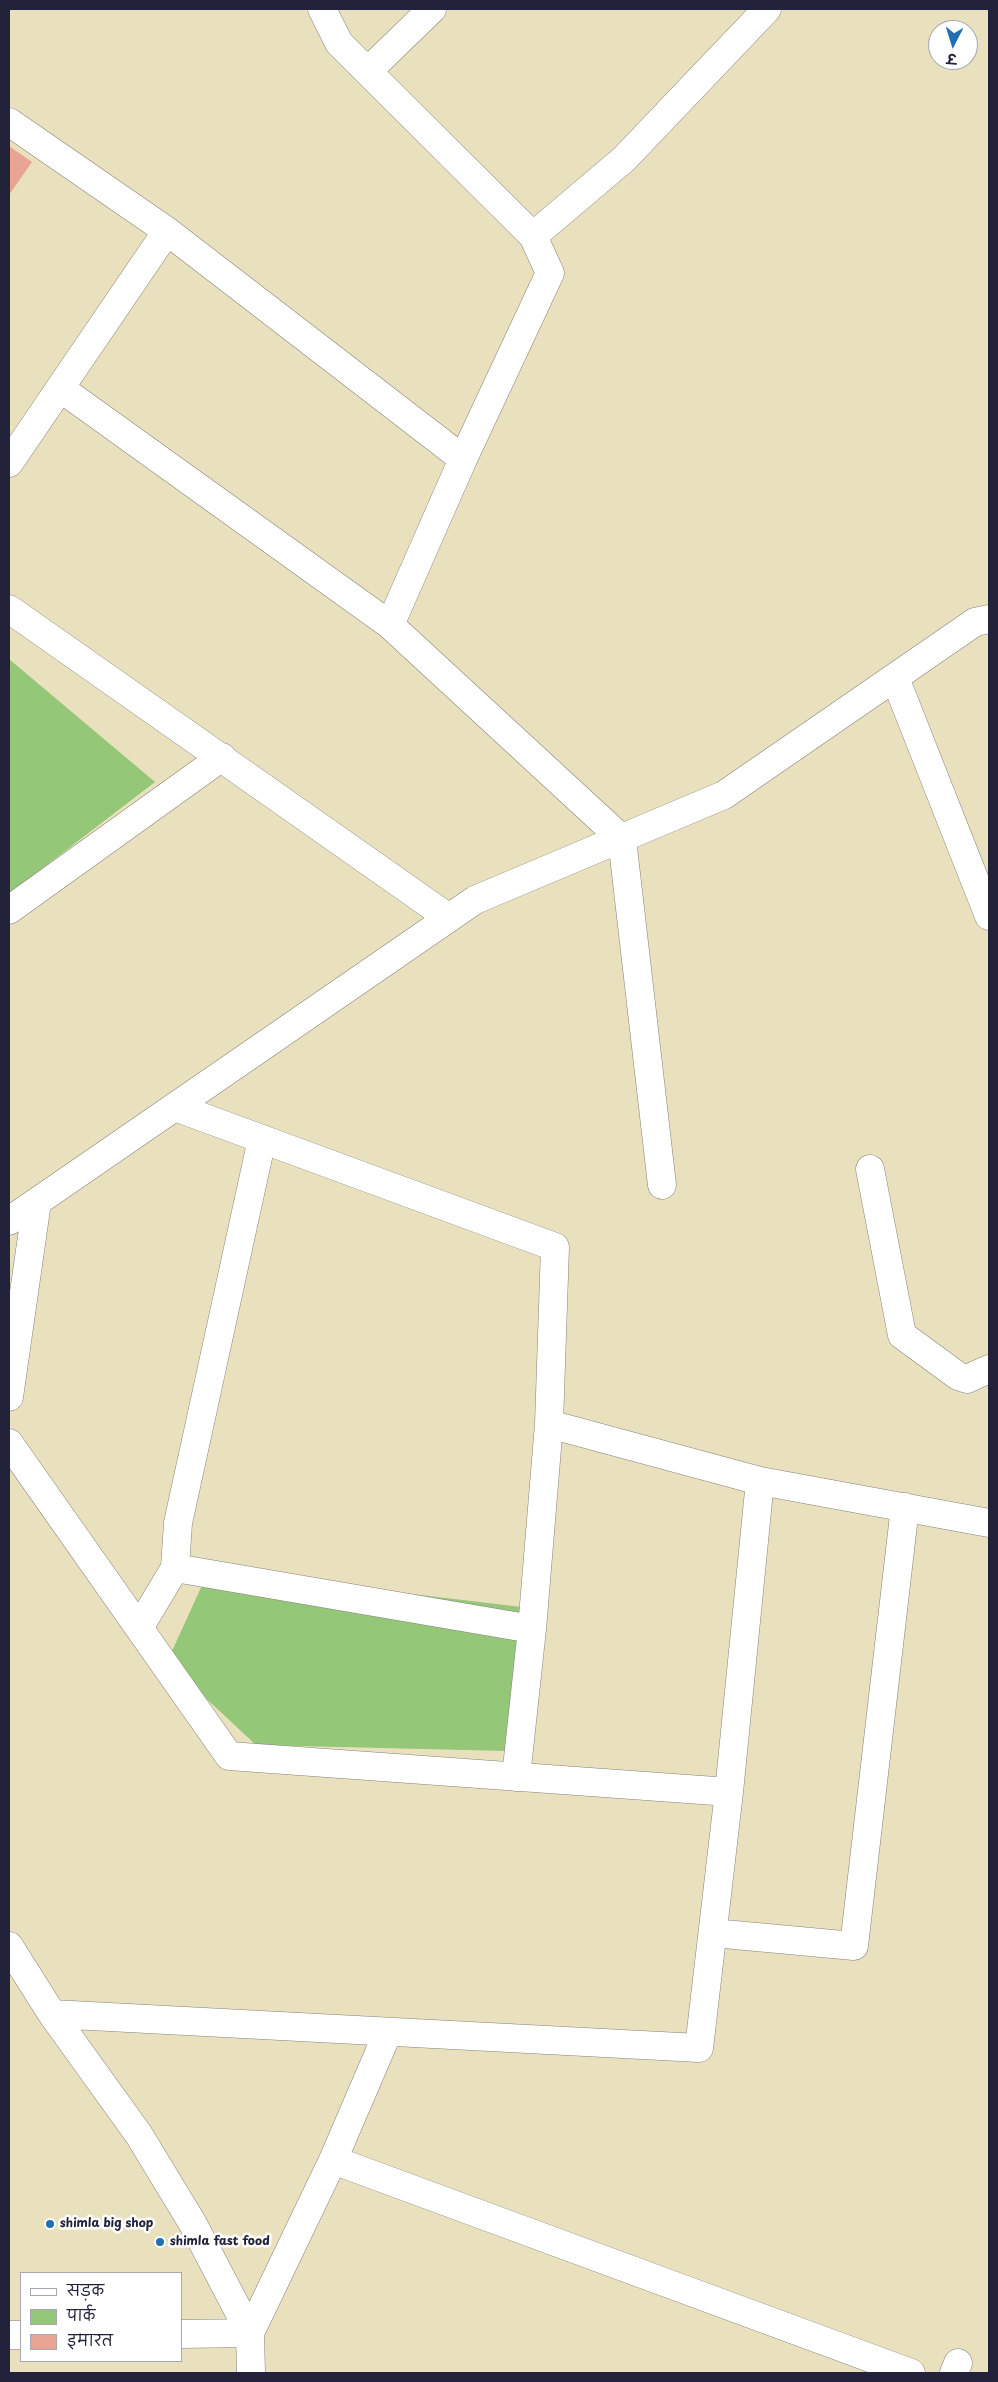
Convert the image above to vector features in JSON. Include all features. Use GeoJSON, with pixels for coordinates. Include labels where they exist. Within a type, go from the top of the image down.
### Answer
{"type":"FeatureCollection","features":[{"type":"Feature","properties":{"kind":"street"},"geometry":{"type":"LineString","coordinates":[[322,9],[339,43],[533,236],[550,273],[463,459],[390,625]]}},
{"type":"Feature","properties":{"kind":"street"},"geometry":{"type":"LineString","coordinates":[[368,71],[432,9]]}},
{"type":"Feature","properties":{"kind":"street"},"geometry":{"type":"LineString","coordinates":[[533,236],[624,160],[767,9]]}},
{"type":"Feature","properties":{"kind":"street"},"geometry":{"type":"LineString","coordinates":[[9,122],[167,231],[463,459]]}},
{"type":"Feature","properties":{"kind":"street"},"geometry":{"type":"LineString","coordinates":[[9,463],[167,231]]}},
{"type":"Feature","properties":{"kind":"street"},"geometry":{"type":"LineString","coordinates":[[60,388],[390,625],[622,839],[662,1185]]}},
{"type":"Feature","properties":{"kind":"street"},"geometry":{"type":"LineString","coordinates":[[9,609],[449,918]]}},
{"type":"Feature","properties":{"kind":"street"},"geometry":{"type":"LineString","coordinates":[[9,1221],[475,900],[724,795],[975,622],[989,619]]}},
{"type":"Feature","properties":{"kind":"street"},"geometry":{"type":"LineString","coordinates":[[895,678],[989,916]]}},
{"type":"Feature","properties":{"kind":"street"},"geometry":{"type":"LineString","coordinates":[[9,910],[222,757]]}},
{"type":"Feature","properties":{"kind":"street"},"geometry":{"type":"LineString","coordinates":[[175,1107],[555,1246],[549,1424],[532,1629],[516,1777]]}},
{"type":"Feature","properties":{"kind":"street"},"geometry":{"type":"LineString","coordinates":[[139,1628],[175,1568],[178,1523],[262,1139]]}},
{"type":"Feature","properties":{"kind":"street"},"geometry":{"type":"LineString","coordinates":[[870,1169],[902,1336],[958,1376],[967,1379],[989,1369]]}},
{"type":"Feature","properties":{"kind":"street"},"geometry":{"type":"LineString","coordinates":[[9,1397],[37,1202]]}},
{"type":"Feature","properties":{"kind":"street"},"geometry":{"type":"LineString","coordinates":[[549,1424],[760,1481],[989,1522]]}},
{"type":"Feature","properties":{"kind":"street"},"geometry":{"type":"LineString","coordinates":[[9,1443],[229,1756],[729,1792]]}},
{"type":"Feature","properties":{"kind":"street"},"geometry":{"type":"LineString","coordinates":[[52,2014],[699,2048],[729,1792],[760,1481]]}},
{"type":"Feature","properties":{"kind":"street"},"geometry":{"type":"LineString","coordinates":[[712,1933],[854,1946],[905,1507]]}},
{"type":"Feature","properties":{"kind":"street"},"geometry":{"type":"LineString","coordinates":[[175,1568],[532,1629]]}},
{"type":"Feature","properties":{"kind":"street"},"geometry":{"type":"LineString","coordinates":[[9,1946],[16,1973],[52,2014],[139,2134],[193,2224],[250,2334]]}},
{"type":"Feature","properties":{"kind":"street"},"geometry":{"type":"LineString","coordinates":[[250,2373],[250,2334],[333,2160],[388,2032]]}},
{"type":"Feature","properties":{"kind":"street"},"geometry":{"type":"LineString","coordinates":[[333,2160],[911,2373]]}},
{"type":"Feature","properties":{"kind":"street"},"geometry":{"type":"LineString","coordinates":[[182,2334],[250,2334]]}},
{"type":"Feature","properties":{"kind":"green space"},"geometry":{"type":"Polygon","coordinates":[[[9,659],[155,782],[9,894],[9,659]]]}},
{"type":"Feature","properties":{"kind":"green space"},"geometry":{"type":"Polygon","coordinates":[[[209,1570],[530,1608],[507,1751],[256,1745],[167,1662],[209,1570]]]}},
{"type":"Feature","properties":{"kind":"building"},"geometry":{"type":"Polygon","coordinates":[[[9,146],[32,162],[9,195],[9,146]]]}},
{"type":"Feature","properties":{"kind":"place","name":"shimla big shop"},"geometry":{"type":"Point","coordinates":[50,2224]}},
{"type":"Feature","properties":{"kind":"place","name":"shimla fast food"},"geometry":{"type":"Point","coordinates":[160,2242]}}]}
